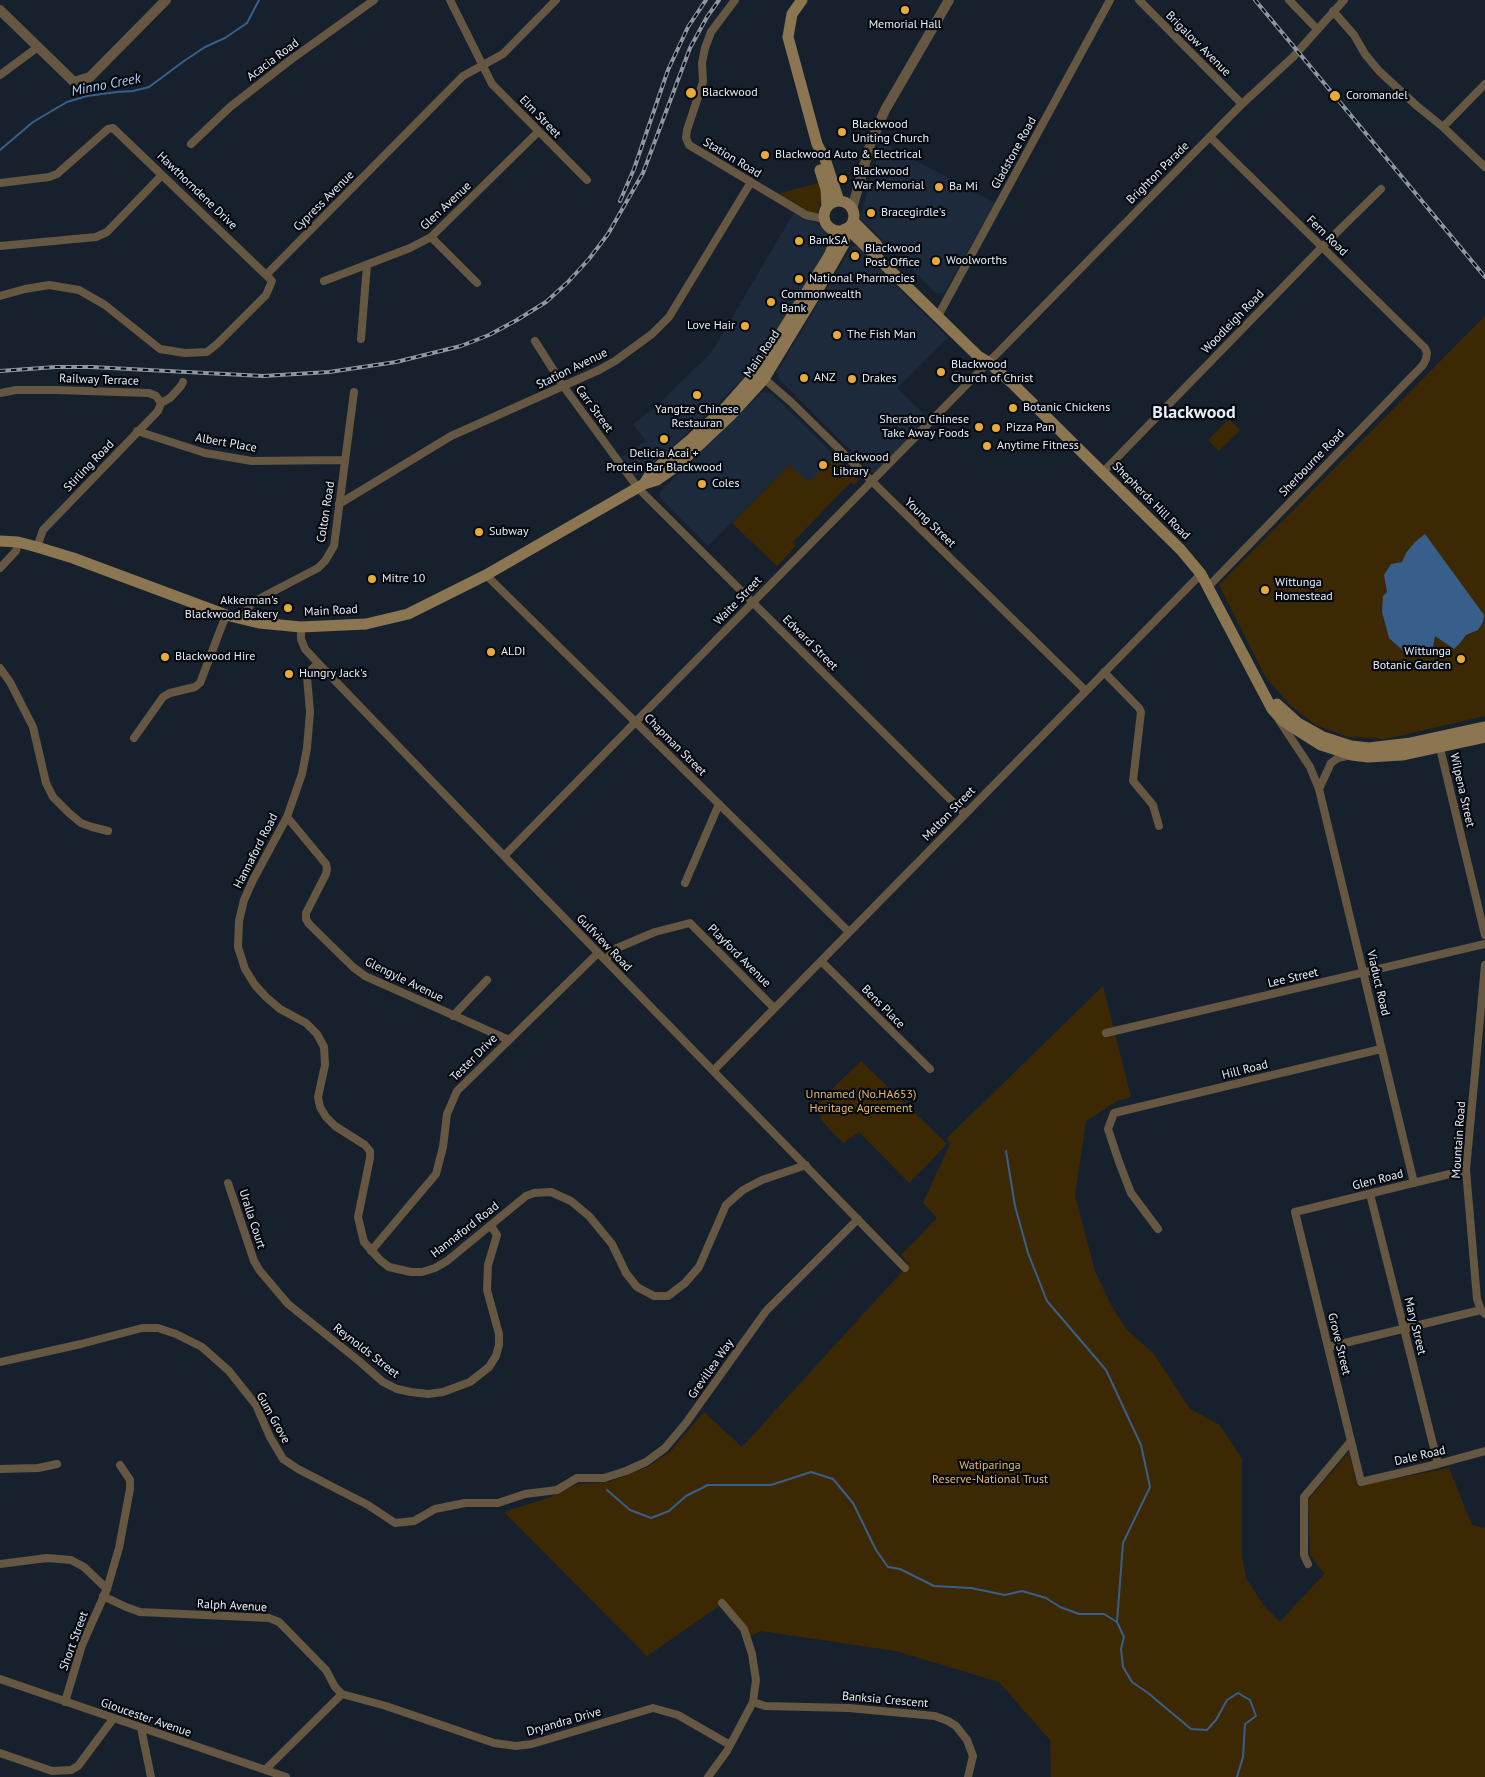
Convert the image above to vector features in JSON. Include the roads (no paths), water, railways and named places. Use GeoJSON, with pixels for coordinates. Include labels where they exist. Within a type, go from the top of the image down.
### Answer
{"type":"FeatureCollection","features":[{"type":"Feature","properties":{"kind":"main road"},"geometry":{"type":"LineString","coordinates":[[802,0],[792,14],[788,37],[817,144],[818,161],[826,189],[827,207]]}},
{"type":"Feature","properties":{"kind":"main road"},"geometry":{"type":"LineString","coordinates":[[817,144],[825,159],[840,201]]}},
{"type":"Feature","properties":{"kind":"main road"},"geometry":{"type":"LineString","coordinates":[[840,201],[847,204],[852,209],[854,215],[845,227],[828,226],[824,219],[824,212],[827,207],[832,202],[840,201]]}},
{"type":"Feature","properties":{"kind":"main road","name":"Shepherds Hill Road"},"geometry":{"type":"LineString","coordinates":[[845,227],[940,313]]}},
{"type":"Feature","properties":{"kind":"main road","name":"Shepherds Hill Road"},"geometry":{"type":"LineString","coordinates":[[845,227],[940,313],[978,356],[988,362],[1181,550],[1201,574],[1272,709],[1283,721],[1321,745],[1352,755],[1388,757],[1485,727]]}},
{"type":"Feature","properties":{"kind":"main road","name":"Main Road"},"geometry":{"type":"LineString","coordinates":[[0,541],[37,546],[226,615],[259,623],[301,627],[366,624],[408,614],[486,575],[641,486],[651,472],[689,441],[761,375],[812,300],[844,244],[845,227]]}},
{"type":"Feature","properties":{"kind":"main road","name":"Main Road"},"geometry":{"type":"LineString","coordinates":[[761,375],[845,227]]}},
{"type":"Feature","properties":{"kind":"main road"},"geometry":{"type":"LineString","coordinates":[[844,244],[864,243]]}},
{"type":"Feature","properties":{"kind":"main road","name":"Shepherds Hill Road"},"geometry":{"type":"LineString","coordinates":[[1260,686],[1285,713],[1298,723],[1323,738],[1351,746],[1384,747],[1485,737]]}},
{"type":"Feature","properties":{"kind":"street"},"geometry":{"type":"LineString","coordinates":[[0,10],[74,82],[90,77],[166,0]]}},
{"type":"Feature","properties":{"kind":"street","name":"Acacia Road"},"geometry":{"type":"LineString","coordinates":[[191,144],[245,95],[363,3],[374,0]]}},
{"type":"Feature","properties":{"kind":"street","name":"Elm Street"},"geometry":{"type":"LineString","coordinates":[[450,0],[492,84],[587,180]]}},
{"type":"Feature","properties":{"kind":"street","name":"Cypress Avenue"},"geometry":{"type":"LineString","coordinates":[[266,275],[463,76],[503,54],[556,0]]}},
{"type":"Feature","properties":{"kind":"street","name":"Station Road"},"geometry":{"type":"LineString","coordinates":[[735,0],[711,32],[705,48],[702,63],[703,82],[686,138],[690,145],[806,216],[824,219]]}},
{"type":"Feature","properties":{"kind":"street"},"geometry":{"type":"LineString","coordinates":[[852,209],[871,142],[885,110],[948,0]]}},
{"type":"Feature","properties":{"kind":"street","name":"Gladstone Road"},"geometry":{"type":"LineString","coordinates":[[940,313],[1110,0]]}},
{"type":"Feature","properties":{"kind":"street","name":"Brigalow Avenue"},"geometry":{"type":"LineString","coordinates":[[1139,0],[1242,104]]}},
{"type":"Feature","properties":{"kind":"street"},"geometry":{"type":"LineString","coordinates":[[1289,0],[1317,29]]}},
{"type":"Feature","properties":{"kind":"street","name":"Brighton Parade"},"geometry":{"type":"LineString","coordinates":[[988,362],[1242,104],[1293,57],[1344,0]]}},
{"type":"Feature","properties":{"kind":"street"},"geometry":{"type":"LineString","coordinates":[[1334,11],[1354,35],[1378,71],[1443,127],[1485,168]]}},
{"type":"Feature","properties":{"kind":"street"},"geometry":{"type":"LineString","coordinates":[[0,74],[38,47]]}},
{"type":"Feature","properties":{"kind":"street"},"geometry":{"type":"LineString","coordinates":[[1443,127],[1485,84]]}},
{"type":"Feature","properties":{"kind":"street","name":"Hawthorndene Drive"},"geometry":{"type":"LineString","coordinates":[[0,183],[49,177],[57,174],[108,129],[113,128],[266,275]]}},
{"type":"Feature","properties":{"kind":"street","name":"Glen Avenue"},"geometry":{"type":"LineString","coordinates":[[324,282],[431,238],[538,132]]}},
{"type":"Feature","properties":{"kind":"street","name":"Fern Road"},"geometry":{"type":"LineString","coordinates":[[1210,137],[1427,353]]}},
{"type":"Feature","properties":{"kind":"street"},"geometry":{"type":"LineString","coordinates":[[0,246],[96,237],[107,232],[162,174]]}},
{"type":"Feature","properties":{"kind":"street","name":"Station Avenue"},"geometry":{"type":"LineString","coordinates":[[339,504],[451,436],[564,387],[615,361],[652,334],[669,317],[751,182]]}},
{"type":"Feature","properties":{"kind":"street"},"geometry":{"type":"LineString","coordinates":[[840,201],[858,188]]}},
{"type":"Feature","properties":{"kind":"street","name":"Woodleigh Road"},"geometry":{"type":"LineString","coordinates":[[1103,472],[1381,189]]}},
{"type":"Feature","properties":{"kind":"street"},"geometry":{"type":"LineString","coordinates":[[431,238],[477,283]]}},
{"type":"Feature","properties":{"kind":"street"},"geometry":{"type":"LineString","coordinates":[[361,339],[367,265]]}},
{"type":"Feature","properties":{"kind":"street"},"geometry":{"type":"LineString","coordinates":[[0,296],[49,285],[79,290],[105,305],[160,349],[196,353],[207,352],[218,344],[266,295],[272,281],[266,275]]}},
{"type":"Feature","properties":{"kind":"street","name":"Carr Street"},"geometry":{"type":"LineString","coordinates":[[535,341],[564,387],[641,486]]}},
{"type":"Feature","properties":{"kind":"street","name":"Sherbourne Road"},"geometry":{"type":"LineString","coordinates":[[1208,587],[1423,365],[1427,353]]}},
{"type":"Feature","properties":{"kind":"street","name":"Waite Street"},"geometry":{"type":"LineString","coordinates":[[504,856],[988,362]]}},
{"type":"Feature","properties":{"kind":"street","name":"Young Street"},"geometry":{"type":"LineString","coordinates":[[761,375],[791,402],[1086,691]]}},
{"type":"Feature","properties":{"kind":"street"},"geometry":{"type":"LineString","coordinates":[[161,403],[170,398],[182,386],[183,382]]}},
{"type":"Feature","properties":{"kind":"street","name":"Railway Terrace"},"geometry":{"type":"LineString","coordinates":[[0,393],[16,390],[149,393],[156,396],[161,403]]}},
{"type":"Feature","properties":{"kind":"street","name":"Colton Road"},"geometry":{"type":"LineString","coordinates":[[243,620],[251,603],[318,568],[325,561],[334,546],[354,392]]}},
{"type":"Feature","properties":{"kind":"street","name":"Stirling Road"},"geometry":{"type":"LineString","coordinates":[[37,546],[43,530],[158,411],[161,403]]}},
{"type":"Feature","properties":{"kind":"street","name":"Albert Place"},"geometry":{"type":"LineString","coordinates":[[137,431],[205,453],[252,461],[344,460]]}},
{"type":"Feature","properties":{"kind":"street","name":"Edward Street"},"geometry":{"type":"LineString","coordinates":[[641,486],[753,602],[966,814]]}},
{"type":"Feature","properties":{"kind":"street"},"geometry":{"type":"LineString","coordinates":[[0,568],[16,551],[18,542]]}},
{"type":"Feature","properties":{"kind":"street","name":"Melton Street"},"geometry":{"type":"LineString","coordinates":[[713,1071],[1201,574]]}},
{"type":"Feature","properties":{"kind":"street","name":"Chapman Street"},"geometry":{"type":"LineString","coordinates":[[486,575],[849,932]]}},
{"type":"Feature","properties":{"kind":"street"},"geometry":{"type":"LineString","coordinates":[[134,738],[163,697],[170,693],[196,687],[200,683],[226,615]]}},
{"type":"Feature","properties":{"kind":"street","name":"Gulfview Road"},"geometry":{"type":"LineString","coordinates":[[301,627],[301,640],[318,663],[905,1268]]}},
{"type":"Feature","properties":{"kind":"street","name":"Hannaford Road"},"geometry":{"type":"LineString","coordinates":[[318,663],[307,677],[310,712],[307,748],[302,774],[287,817],[244,900],[239,921],[238,947],[245,969],[255,985],[266,997],[306,1024],[317,1034],[324,1047],[325,1065],[318,1097],[320,1107],[335,1126],[370,1151],[358,1218],[364,1242],[371,1251],[389,1267],[411,1272],[422,1272],[435,1268],[447,1261],[526,1196],[534,1193],[551,1192],[571,1201],[589,1216],[612,1244],[626,1273],[636,1287],[654,1296],[668,1296],[685,1283],[699,1267],[726,1205],[743,1190],[762,1180],[806,1165]]}},
{"type":"Feature","properties":{"kind":"street"},"geometry":{"type":"LineString","coordinates":[[0,668],[10,682],[33,727],[46,783],[53,796],[81,823],[92,828],[108,831]]}},
{"type":"Feature","properties":{"kind":"street"},"geometry":{"type":"LineString","coordinates":[[1104,672],[1141,712],[1133,781],[1154,805],[1159,826]]}},
{"type":"Feature","properties":{"kind":"street","name":"Viaduct Road"},"geometry":{"type":"LineString","coordinates":[[1272,709],[1310,767],[1319,789],[1414,1183]]}},
{"type":"Feature","properties":{"kind":"street","name":"Wilpena Street"},"geometry":{"type":"LineString","coordinates":[[1439,742],[1485,935]]}},
{"type":"Feature","properties":{"kind":"street"},"geometry":{"type":"LineString","coordinates":[[1319,789],[1330,763],[1338,758],[1352,755]]}},
{"type":"Feature","properties":{"kind":"street"},"geometry":{"type":"LineString","coordinates":[[685,883],[719,804]]}},
{"type":"Feature","properties":{"kind":"street","name":"Glengyle Avenue"},"geometry":{"type":"LineString","coordinates":[[287,817],[326,864],[326,874],[306,913],[306,919],[309,924],[353,967],[365,976],[509,1040]]}},
{"type":"Feature","properties":{"kind":"street","name":"Playford Avenue"},"geometry":{"type":"LineString","coordinates":[[606,960],[617,948],[655,932],[690,923],[774,1008]]}},
{"type":"Feature","properties":{"kind":"street","name":"Lee Street"},"geometry":{"type":"LineString","coordinates":[[1106,1033],[1485,944]]}},
{"type":"Feature","properties":{"kind":"street","name":"Tester Drive"},"geometry":{"type":"LineString","coordinates":[[371,1251],[436,1174],[443,1147],[447,1114],[457,1091],[598,953]]}},
{"type":"Feature","properties":{"kind":"street","name":"Bens Place"},"geometry":{"type":"LineString","coordinates":[[821,961],[930,1069]]}},
{"type":"Feature","properties":{"kind":"street","name":"Mountain Road"},"geometry":{"type":"LineString","coordinates":[[1483,1312],[1476,1299],[1466,1170],[1485,965]]}},
{"type":"Feature","properties":{"kind":"street","name":"Glengyle Avenue"},"geometry":{"type":"LineString","coordinates":[[453,1016],[487,980]]}},
{"type":"Feature","properties":{"kind":"street","name":"Hill Road"},"geometry":{"type":"LineString","coordinates":[[1158,1229],[1132,1194],[1119,1162],[1108,1129],[1114,1113],[1381,1049]]}},
{"type":"Feature","properties":{"kind":"street","name":"Glen Road"},"geometry":{"type":"LineString","coordinates":[[1295,1212],[1466,1170]]}},
{"type":"Feature","properties":{"kind":"street","name":"Uralla Court"},"geometry":{"type":"LineString","coordinates":[[228,1183],[254,1262]]}},
{"type":"Feature","properties":{"kind":"street","name":"Mary Street"},"geometry":{"type":"LineString","coordinates":[[1370,1194],[1438,1464]]}},
{"type":"Feature","properties":{"kind":"street","name":"Grove Street"},"geometry":{"type":"LineString","coordinates":[[1295,1212],[1361,1482]]}},
{"type":"Feature","properties":{"kind":"street","name":"Grevillea Way"},"geometry":{"type":"LineString","coordinates":[[558,1490],[577,1478],[604,1478],[626,1471],[646,1462],[665,1448],[686,1423],[766,1311],[858,1219]]}},
{"type":"Feature","properties":{"kind":"street","name":"Reynolds Street"},"geometry":{"type":"LineString","coordinates":[[254,1262],[292,1307],[383,1382],[397,1389],[411,1392],[428,1394],[442,1392],[470,1382],[489,1367],[496,1356],[499,1334],[487,1290],[488,1265],[497,1236],[491,1226]]}},
{"type":"Feature","properties":{"kind":"street"},"geometry":{"type":"LineString","coordinates":[[1328,1347],[1483,1312]]}},
{"type":"Feature","properties":{"kind":"street","name":"Gum Grove"},"geometry":{"type":"LineString","coordinates":[[0,1362],[142,1328],[158,1328],[176,1334],[202,1347],[229,1371],[256,1405],[270,1437],[284,1460],[368,1505],[395,1524],[414,1522],[435,1509],[466,1503],[498,1503],[525,1494],[558,1490]]}},
{"type":"Feature","properties":{"kind":"street"},"geometry":{"type":"LineString","coordinates":[[1308,1564],[1304,1555],[1304,1497],[1351,1441]]}},
{"type":"Feature","properties":{"kind":"street","name":"Dale Road"},"geometry":{"type":"LineString","coordinates":[[1361,1482],[1485,1451]]}},
{"type":"Feature","properties":{"kind":"street"},"geometry":{"type":"LineString","coordinates":[[0,1469],[38,1468],[57,1464]]}},
{"type":"Feature","properties":{"kind":"street","name":"Short Street"},"geometry":{"type":"LineString","coordinates":[[65,1702],[82,1645],[105,1592],[119,1548],[130,1489],[130,1480],[120,1465]]}},
{"type":"Feature","properties":{"kind":"street","name":"Ralph Avenue"},"geometry":{"type":"LineString","coordinates":[[0,1564],[47,1558],[71,1560],[84,1567],[105,1592],[126,1607],[140,1612],[270,1618],[279,1622],[326,1670],[335,1687],[342,1694]]}},
{"type":"Feature","properties":{"kind":"street"},"geometry":{"type":"LineString","coordinates":[[708,1777],[730,1746],[753,1702],[756,1680],[752,1654],[744,1629],[722,1603]]}},
{"type":"Feature","properties":{"kind":"street","name":"Gloucester Avenue"},"geometry":{"type":"LineString","coordinates":[[0,1680],[286,1777]]}},
{"type":"Feature","properties":{"kind":"street"},"geometry":{"type":"LineString","coordinates":[[265,1770],[342,1694]]}},
{"type":"Feature","properties":{"kind":"street","name":"Dryandra Drive"},"geometry":{"type":"LineString","coordinates":[[342,1694],[386,1706],[494,1743],[516,1746],[532,1744],[653,1708],[678,1715],[730,1746]]}},
{"type":"Feature","properties":{"kind":"street","name":"Banksia Crescent"},"geometry":{"type":"LineString","coordinates":[[753,1702],[765,1706],[848,1708],[935,1716],[956,1726],[967,1740],[973,1756],[968,1777]]}},
{"type":"Feature","properties":{"kind":"street"},"geometry":{"type":"LineString","coordinates":[[0,1753],[52,1771],[71,1770],[78,1766],[114,1719]]}},
{"type":"Feature","properties":{"kind":"street"},"geometry":{"type":"LineString","coordinates":[[141,1728],[151,1777]]}},
{"type":"Feature","properties":{"kind":"water"},"geometry":{"type":"Polygon","coordinates":[[[1425,534],[1484,615],[1483,622],[1478,630],[1466,635],[1454,649],[1435,636],[1433,647],[1421,656],[1409,656],[1389,638],[1382,612],[1383,596],[1387,592],[1384,575],[1391,564],[1402,562],[1406,553],[1415,542],[1425,534]]]}},
{"type":"Feature","properties":{"kind":"waterway","name":"Minno Creek"},"geometry":{"type":"LineString","coordinates":[[0,150],[33,122],[67,102],[87,96],[133,91],[149,87],[205,47],[225,38],[247,23],[259,0]]}},
{"type":"Feature","properties":{"kind":"waterway"},"geometry":{"type":"LineString","coordinates":[[1006,1151],[1015,1206],[1028,1253],[1047,1301],[1106,1370],[1141,1445],[1150,1487],[1123,1543],[1117,1622]]}},
{"type":"Feature","properties":{"kind":"waterway"},"geometry":{"type":"LineString","coordinates":[[607,1490],[630,1510],[651,1518],[669,1511],[686,1496],[708,1485],[771,1485],[811,1472],[833,1479],[853,1503],[876,1550],[888,1567],[900,1569],[934,1586],[971,1588],[1005,1595],[1022,1591],[1046,1598],[1060,1607],[1079,1614],[1104,1614],[1117,1622],[1124,1637],[1121,1649],[1123,1667],[1132,1682],[1191,1729],[1207,1730],[1216,1720],[1227,1700],[1238,1693],[1250,1700],[1256,1716],[1245,1724],[1243,1757],[1237,1777]]}},
{"type":"Feature","properties":{"kind":"railway"},"geometry":{"type":"LineString","coordinates":[[620,201],[634,169],[668,70],[688,27],[706,0]]}},
{"type":"Feature","properties":{"kind":"railway"},"geometry":{"type":"LineString","coordinates":[[0,371],[56,367],[91,367],[263,376],[329,372],[396,362],[461,346],[489,335],[546,302],[589,259],[608,234],[643,173],[690,48],[719,0]]}},
{"type":"Feature","properties":{"kind":"railway"},"geometry":{"type":"LineString","coordinates":[[1255,0],[1485,277]]}},
{"type":"Feature","properties":{"kind":"place","name":"Memorial Hall"},"geometry":{"type":"Point","coordinates":[905,10]}},
{"type":"Feature","properties":{"kind":"place","name":"Blackwood"},"geometry":{"type":"Point","coordinates":[691,93]}},
{"type":"Feature","properties":{"kind":"place","name":"Coromandel"},"geometry":{"type":"Point","coordinates":[1335,96]}},
{"type":"Feature","properties":{"kind":"place","name":"Blackwood Uniting Church"},"geometry":{"type":"Point","coordinates":[842,132]}},
{"type":"Feature","properties":{"kind":"place","name":"Blackwood Auto & Electrical"},"geometry":{"type":"Point","coordinates":[765,155]}},
{"type":"Feature","properties":{"kind":"place","name":"Blackwood War Memorial"},"geometry":{"type":"Point","coordinates":[843,179]}},
{"type":"Feature","properties":{"kind":"place","name":"Ba Mi"},"geometry":{"type":"Point","coordinates":[939,187]}},
{"type":"Feature","properties":{"kind":"place","name":"Bracegirdle's"},"geometry":{"type":"Point","coordinates":[871,213]}},
{"type":"Feature","properties":{"kind":"place","name":"BankSA"},"geometry":{"type":"Point","coordinates":[799,241]}},
{"type":"Feature","properties":{"kind":"place","name":"Blackwood Post Office"},"geometry":{"type":"Point","coordinates":[855,256]}},
{"type":"Feature","properties":{"kind":"place","name":"Woolworths"},"geometry":{"type":"Point","coordinates":[936,261]}},
{"type":"Feature","properties":{"kind":"place","name":"National Pharmacies"},"geometry":{"type":"Point","coordinates":[799,279]}},
{"type":"Feature","properties":{"kind":"place","name":"Commonwealth Bank"},"geometry":{"type":"Point","coordinates":[771,302]}},
{"type":"Feature","properties":{"kind":"place","name":"Love Hair"},"geometry":{"type":"Point","coordinates":[745,326]}},
{"type":"Feature","properties":{"kind":"place","name":"The Fish Man"},"geometry":{"type":"Point","coordinates":[837,335]}},
{"type":"Feature","properties":{"kind":"place","name":"Blackwood Church of Christ"},"geometry":{"type":"Point","coordinates":[941,372]}},
{"type":"Feature","properties":{"kind":"place","name":"ANZ"},"geometry":{"type":"Point","coordinates":[804,378]}},
{"type":"Feature","properties":{"kind":"place","name":"Drakes"},"geometry":{"type":"Point","coordinates":[852,379]}},
{"type":"Feature","properties":{"kind":"place","name":"Yangtze Chinese Restauran"},"geometry":{"type":"Point","coordinates":[697,395]}},
{"type":"Feature","properties":{"kind":"place","name":"Botanic Chickens"},"geometry":{"type":"Point","coordinates":[1013,408]}},
{"type":"Feature","properties":{"kind":"place","name":"Sheraton Chinese Take Away Foods"},"geometry":{"type":"Point","coordinates":[979,427]}},
{"type":"Feature","properties":{"kind":"place","name":"Pizza Pan"},"geometry":{"type":"Point","coordinates":[996,428]}},
{"type":"Feature","properties":{"kind":"place","name":"Delicia Acai + Protein Bar Blackwood"},"geometry":{"type":"Point","coordinates":[664,439]}},
{"type":"Feature","properties":{"kind":"place","name":"Anytime Fitness"},"geometry":{"type":"Point","coordinates":[987,446]}},
{"type":"Feature","properties":{"kind":"place","name":"Blackwood Library"},"geometry":{"type":"Point","coordinates":[823,465]}},
{"type":"Feature","properties":{"kind":"place","name":"Coles"},"geometry":{"type":"Point","coordinates":[702,484]}},
{"type":"Feature","properties":{"kind":"place","name":"Subway"},"geometry":{"type":"Point","coordinates":[479,532]}},
{"type":"Feature","properties":{"kind":"place","name":"Mitre 10"},"geometry":{"type":"Point","coordinates":[372,579]}},
{"type":"Feature","properties":{"kind":"place","name":"Wittunga Homestead"},"geometry":{"type":"Point","coordinates":[1265,590]}},
{"type":"Feature","properties":{"kind":"place","name":"Akkerman's Blackwood Bakery"},"geometry":{"type":"Point","coordinates":[288,608]}},
{"type":"Feature","properties":{"kind":"place","name":"ALDI"},"geometry":{"type":"Point","coordinates":[491,652]}},
{"type":"Feature","properties":{"kind":"place","name":"Blackwood Hire"},"geometry":{"type":"Point","coordinates":[165,657]}},
{"type":"Feature","properties":{"kind":"place","name":"Wittunga Botanic Garden"},"geometry":{"type":"Point","coordinates":[1461,659]}},
{"type":"Feature","properties":{"kind":"place","name":"Hungry Jack's"},"geometry":{"type":"Point","coordinates":[289,674]}},
{"type":"Feature","properties":{"kind":"district","name":"Blackwood"},"geometry":{"type":"Point","coordinates":[1194,413]}},
{"type":"Feature","properties":{"kind":"park label","name":"Unnamed (No.HA653) Heritage Agreement"},"geometry":{"type":"Point","coordinates":[861,1102]}},
{"type":"Feature","properties":{"kind":"park label","name":"Watiparinga Reserve-National Trust"},"geometry":{"type":"Point","coordinates":[990,1473]}}]}
